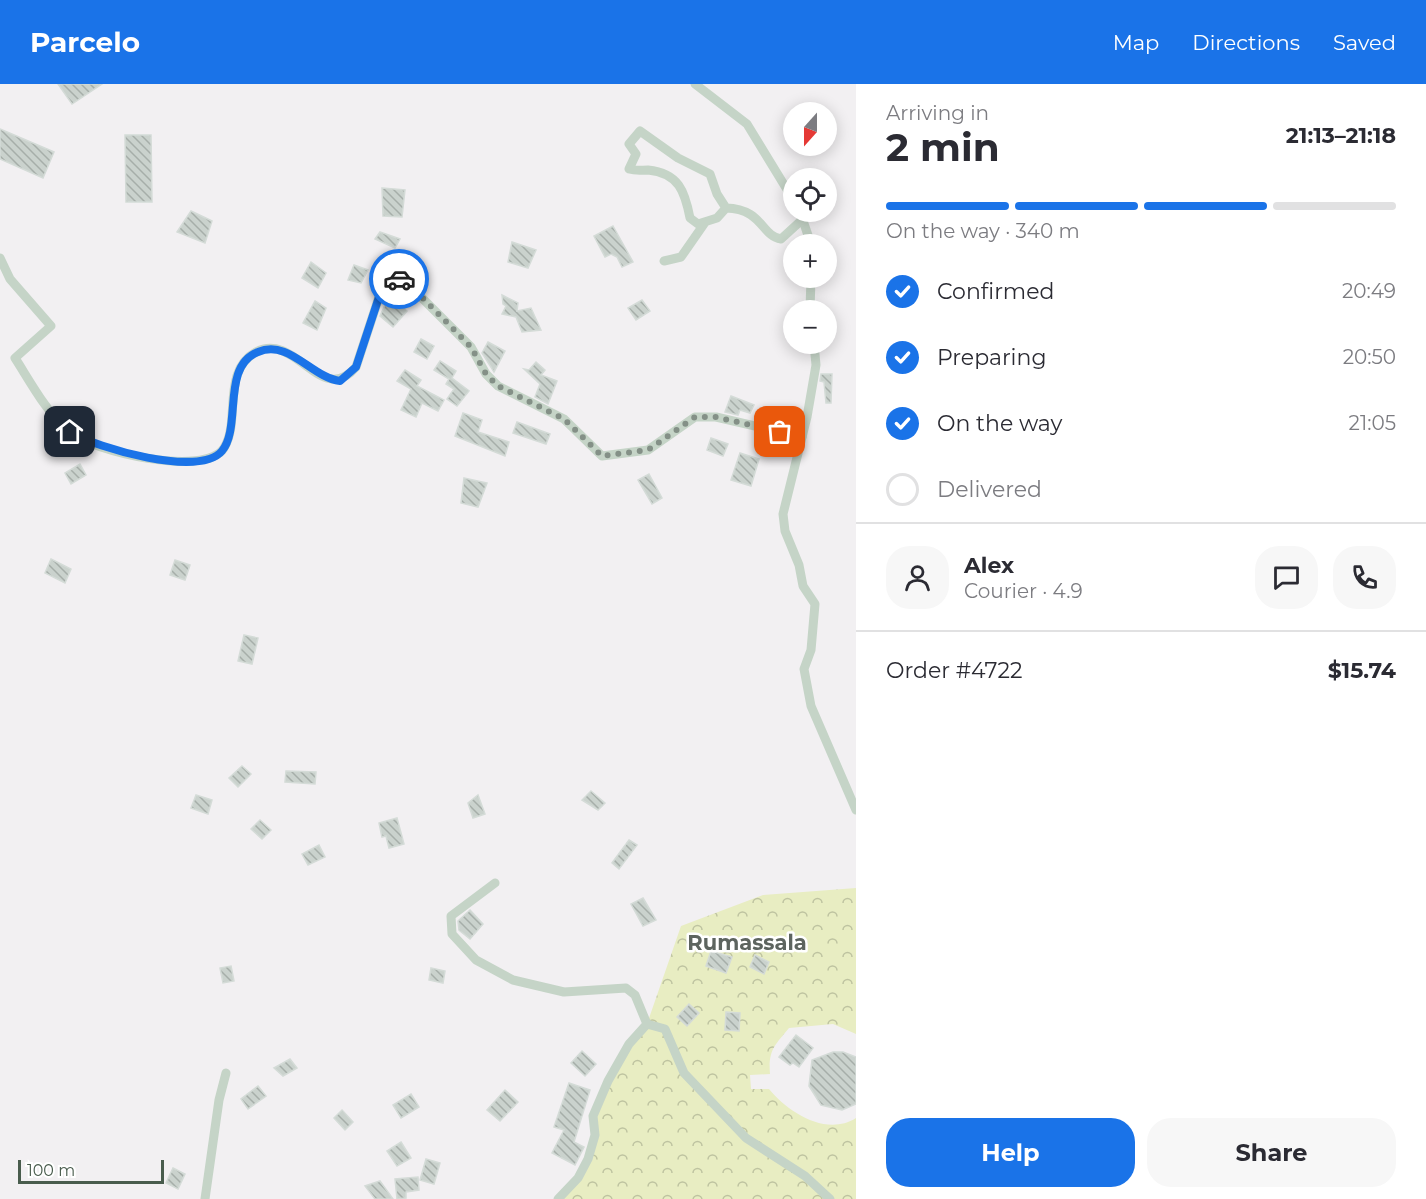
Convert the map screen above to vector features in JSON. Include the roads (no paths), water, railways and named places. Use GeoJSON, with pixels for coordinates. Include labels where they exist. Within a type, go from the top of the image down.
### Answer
{"type":"FeatureCollection","features":[{"type":"Feature","properties":{"kind":"street"},"geometry":{"type":"LineString","coordinates":[[695,84],[747,124],[783,183]]}},
{"type":"Feature","properties":{"kind":"street"},"geometry":{"type":"LineString","coordinates":[[726,208],[717,194],[710,174],[678,158],[640,131],[629,144],[636,153],[629,169],[649,170],[670,177],[679,184],[684,191],[690,218],[698,224],[704,224],[717,218],[726,208],[739,208],[753,214],[775,238],[781,239],[796,222]]}},
{"type":"Feature","properties":{"kind":"street"},"geometry":{"type":"LineString","coordinates":[[664,261],[681,257],[704,224]]}},
{"type":"Feature","properties":{"kind":"street"},"geometry":{"type":"LineString","coordinates":[[0,258],[10,279],[51,326],[15,358],[54,415],[70,432],[132,455],[177,462],[214,458],[223,450],[231,435],[232,399],[240,369],[256,352],[269,349],[285,351],[327,379],[340,381],[348,376],[356,367],[379,297],[394,278],[404,279],[471,347],[486,374],[498,386],[564,419],[602,456],[648,450],[695,417],[716,417],[802,437]]}},
{"type":"Feature","properties":{"kind":"street"},"geometry":{"type":"LineString","coordinates":[[815,354],[816,365],[802,437],[783,514],[784,531],[799,565],[803,586],[815,604],[811,650],[804,669],[811,706],[856,810]]}},
{"type":"Feature","properties":{"kind":"street"},"geometry":{"type":"LineString","coordinates":[[495,883],[452,916],[452,934],[476,960],[513,980],[564,992],[627,988],[635,995],[647,1024]]}},
{"type":"Feature","properties":{"kind":"street"},"geometry":{"type":"LineString","coordinates":[[647,1024],[658,1026],[670,1035],[684,1073],[746,1138],[804,1176],[830,1199]]}},
{"type":"Feature","properties":{"kind":"street"},"geometry":{"type":"LineString","coordinates":[[558,1199],[578,1178],[588,1159],[595,1135],[594,1116],[613,1070],[629,1044],[647,1024]]}},
{"type":"Feature","properties":{"kind":"street"},"geometry":{"type":"LineString","coordinates":[[206,1199],[219,1100],[226,1072]]}},
{"type":"Feature","properties":{"kind":"district","name":"Rumassala"},"geometry":{"type":"Point","coordinates":[747,943]}}]}
